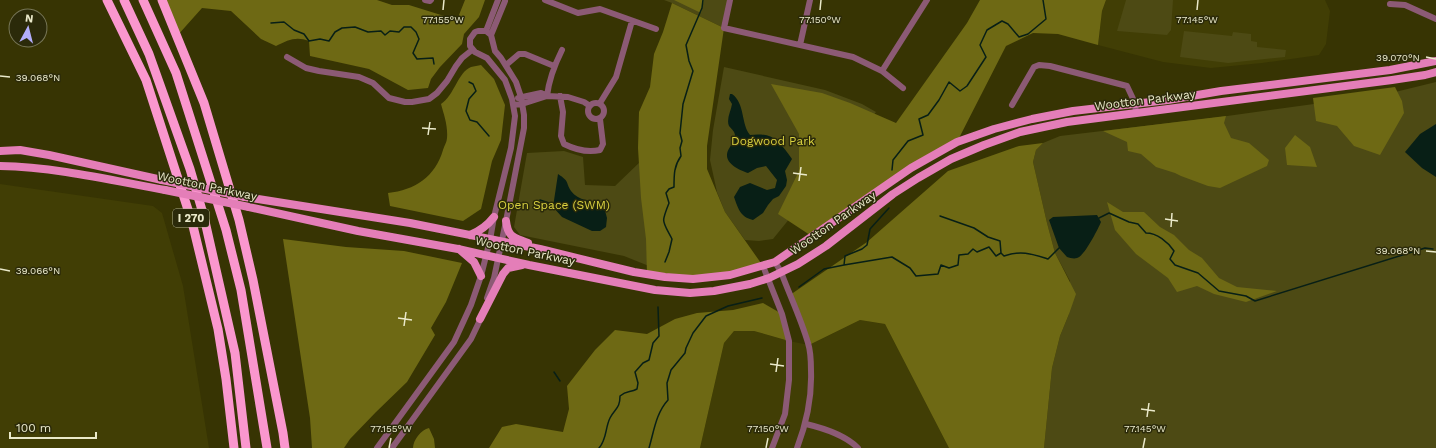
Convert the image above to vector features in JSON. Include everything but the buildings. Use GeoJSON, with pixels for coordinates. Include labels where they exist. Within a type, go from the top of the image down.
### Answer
{"type":"FeatureCollection","features":[{"type":"Feature","properties":{"kind":"highway","name":"I 270"},"geometry":{"type":"LineString","coordinates":[[107,0],[146,80],[192,222],[218,329],[226,379],[234,448]]}},
{"type":"Feature","properties":{"kind":"highway","name":"I 270"},"geometry":{"type":"LineString","coordinates":[[124,0],[149,54],[190,168],[204,217],[235,353],[246,448]]}},
{"type":"Feature","properties":{"kind":"highway","name":"I 270"},"geometry":{"type":"LineString","coordinates":[[142,0],[176,73],[226,230],[241,290],[267,448]]}},
{"type":"Feature","properties":{"kind":"highway"},"geometry":{"type":"LineString","coordinates":[[162,0],[204,103],[239,220],[253,280],[285,448]]}},
{"type":"Feature","properties":{"kind":"main road","name":"Wootton Parkway"},"geometry":{"type":"LineString","coordinates":[[0,151],[20,150],[49,155],[245,197],[403,222],[540,249],[634,272],[665,277],[693,279],[730,274],[775,262],[911,168],[957,142],[994,129],[1032,119],[1073,111],[1168,100],[1220,91],[1390,70],[1436,61]]}},
{"type":"Feature","properties":{"kind":"main road","name":"Wootton Parkway"},"geometry":{"type":"LineString","coordinates":[[0,166],[60,170],[249,207],[358,231],[498,257],[529,265],[655,290],[690,293],[714,291],[750,284],[769,278],[798,264],[826,246],[893,194],[918,178],[951,159],[1020,132],[1067,122],[1392,80],[1436,72]]}},
{"type":"Feature","properties":{"kind":"main road"},"geometry":{"type":"LineString","coordinates":[[469,235],[481,230],[494,217]]}},
{"type":"Feature","properties":{"kind":"main road"},"geometry":{"type":"LineString","coordinates":[[506,221],[507,231],[511,235],[540,249]]}},
{"type":"Feature","properties":{"kind":"main road"},"geometry":{"type":"LineString","coordinates":[[458,249],[475,263],[481,276]]}},
{"type":"Feature","properties":{"kind":"main road"},"geometry":{"type":"LineString","coordinates":[[480,320],[503,274],[508,268],[513,266],[529,265]]}},
{"type":"Feature","properties":{"kind":"street"},"geometry":{"type":"LineString","coordinates":[[425,0],[431,0]]}},
{"type":"Feature","properties":{"kind":"street"},"geometry":{"type":"LineString","coordinates":[[486,31],[503,0]]}},
{"type":"Feature","properties":{"kind":"street"},"geometry":{"type":"LineString","coordinates":[[392,448],[471,339],[480,320],[494,278],[524,128],[522,101],[516,82],[506,65],[495,51],[491,35],[503,0]]}},
{"type":"Feature","properties":{"kind":"street"},"geometry":{"type":"LineString","coordinates":[[545,0],[578,13],[600,9],[656,29]]}},
{"type":"Feature","properties":{"kind":"street"},"geometry":{"type":"LineString","coordinates":[[730,0],[724,28],[853,57],[882,71],[903,88]]}},
{"type":"Feature","properties":{"kind":"street"},"geometry":{"type":"LineString","coordinates":[[800,45],[810,0]]}},
{"type":"Feature","properties":{"kind":"street"},"geometry":{"type":"LineString","coordinates":[[882,71],[927,0]]}},
{"type":"Feature","properties":{"kind":"street"},"geometry":{"type":"LineString","coordinates":[[1390,4],[1405,5],[1436,19]]}},
{"type":"Feature","properties":{"kind":"street"},"geometry":{"type":"LineString","coordinates":[[600,103],[616,77],[632,21]]}},
{"type":"Feature","properties":{"kind":"street"},"geometry":{"type":"LineString","coordinates":[[377,448],[454,342],[471,305],[487,255],[494,217],[511,148],[515,116],[513,102],[505,80],[487,58],[472,50],[470,42],[472,35],[478,31],[486,31],[491,35]]}},
{"type":"Feature","properties":{"kind":"street"},"geometry":{"type":"LineString","coordinates":[[287,57],[306,68],[359,77],[374,83],[389,98],[412,102],[429,99],[437,93],[447,81],[456,66],[472,50]]}},
{"type":"Feature","properties":{"kind":"street"},"geometry":{"type":"LineString","coordinates":[[547,96],[554,66],[562,50]]}},
{"type":"Feature","properties":{"kind":"street"},"geometry":{"type":"LineString","coordinates":[[506,65],[519,54],[525,54],[554,66]]}},
{"type":"Feature","properties":{"kind":"street"},"geometry":{"type":"LineString","coordinates":[[1012,104],[1034,67],[1039,65],[1050,66],[1127,86],[1135,103],[1136,113]]}},
{"type":"Feature","properties":{"kind":"street"},"geometry":{"type":"LineString","coordinates":[[513,102],[522,101],[541,93],[547,96],[560,96],[584,102],[590,106]]}},
{"type":"Feature","properties":{"kind":"street"},"geometry":{"type":"LineString","coordinates":[[560,96],[562,112],[561,136],[564,144],[572,148],[590,152],[600,150],[604,144],[600,119]]}},
{"type":"Feature","properties":{"kind":"street"},"geometry":{"type":"LineString","coordinates":[[600,103],[605,110],[604,115],[600,119],[593,119],[590,117],[588,112],[590,106],[600,103]]}},
{"type":"Feature","properties":{"kind":"street"},"geometry":{"type":"LineString","coordinates":[[775,262],[781,272],[808,345],[811,362],[812,390],[806,424],[797,448]]}},
{"type":"Feature","properties":{"kind":"street"},"geometry":{"type":"LineString","coordinates":[[763,266],[782,314],[789,341],[789,380],[785,414],[772,448]]}},
{"type":"Feature","properties":{"kind":"street"},"geometry":{"type":"LineString","coordinates":[[806,424],[821,428],[844,438],[858,448]]}},
{"type":"Feature","properties":{"kind":"shaded area"},"geometry":{"type":"Polygon","coordinates":[[[162,0],[377,0],[392,5],[409,5],[457,20],[465,0],[485,0],[479,17],[464,34],[462,44],[440,67],[431,79],[428,88],[408,90],[369,69],[310,56],[309,41],[292,39],[276,46],[261,39],[231,11],[202,8],[177,36],[162,0]]]}},
{"type":"Feature","properties":{"kind":"shaded area"},"geometry":{"type":"Polygon","coordinates":[[[674,0],[704,0],[701,13],[674,0]]]}},
{"type":"Feature","properties":{"kind":"shaded area"},"geometry":{"type":"Polygon","coordinates":[[[980,0],[1106,0],[1102,11],[1098,45],[1058,34],[1033,33],[1006,46],[957,142],[813,237],[778,214],[799,171],[799,134],[771,84],[822,93],[850,103],[896,123],[967,23],[980,0]]]}},
{"type":"Feature","properties":{"kind":"shaded area"},"geometry":{"type":"Polygon","coordinates":[[[1106,0],[1325,0],[1330,11],[1326,44],[1319,55],[1262,63],[1211,68],[1163,62],[1098,45],[1102,11],[1106,0]]]}},
{"type":"Feature","properties":{"kind":"shaded area"},"geometry":{"type":"Polygon","coordinates":[[[672,3],[724,28],[707,146],[707,169],[725,212],[763,266],[693,279],[647,274],[646,239],[641,198],[638,148],[639,112],[650,87],[654,54],[672,3]]]}},
{"type":"Feature","properties":{"kind":"shaded area"},"geometry":{"type":"Polygon","coordinates":[[[481,65],[494,79],[505,105],[501,140],[492,161],[481,209],[463,221],[390,206],[388,193],[407,189],[415,185],[429,175],[435,168],[447,140],[446,125],[441,104],[449,96],[459,79],[467,70],[471,67],[481,65]]]}},
{"type":"Feature","properties":{"kind":"shaded area"},"geometry":{"type":"Polygon","coordinates":[[[1395,87],[1402,101],[1404,113],[1380,155],[1354,146],[1337,126],[1316,121],[1313,98],[1395,87]]]}},
{"type":"Feature","properties":{"kind":"shaded area"},"geometry":{"type":"Polygon","coordinates":[[[730,94],[736,98],[739,103],[745,125],[750,135],[758,134],[775,139],[792,159],[785,171],[787,180],[786,186],[779,196],[773,199],[763,213],[753,220],[745,217],[740,212],[737,205],[734,197],[740,187],[750,183],[767,190],[775,188],[777,180],[766,166],[757,168],[748,173],[735,167],[728,160],[727,152],[734,141],[735,136],[728,123],[732,104],[729,99],[730,94]]]}},
{"type":"Feature","properties":{"kind":"shaded area"},"geometry":{"type":"Polygon","coordinates":[[[1226,116],[1224,123],[1231,138],[1249,143],[1269,160],[1267,166],[1220,188],[1208,186],[1156,167],[1141,154],[1128,151],[1127,142],[1103,131],[1226,116]]]}},
{"type":"Feature","properties":{"kind":"shaded area"},"geometry":{"type":"Polygon","coordinates":[[[1436,124],[1436,177],[1422,168],[1405,152],[1420,134],[1436,124]]]}},
{"type":"Feature","properties":{"kind":"shaded area"},"geometry":{"type":"Polygon","coordinates":[[[1295,135],[1310,147],[1317,167],[1287,165],[1285,148],[1295,135]]]}},
{"type":"Feature","properties":{"kind":"shaded area"},"geometry":{"type":"Polygon","coordinates":[[[1043,143],[1036,150],[1033,162],[1055,253],[1076,294],[1060,336],[1052,368],[1044,448],[949,448],[885,324],[860,320],[809,345],[790,295],[867,242],[948,171],[1019,146],[1043,143]]]}},
{"type":"Feature","properties":{"kind":"shaded area"},"geometry":{"type":"Polygon","coordinates":[[[558,174],[566,180],[571,191],[577,197],[603,203],[607,218],[606,227],[600,231],[592,231],[562,217],[553,207],[558,174]]]}},
{"type":"Feature","properties":{"kind":"shaded area"},"geometry":{"type":"Polygon","coordinates":[[[0,184],[153,206],[162,213],[183,286],[209,448],[0,448],[0,184]]]}},
{"type":"Feature","properties":{"kind":"shaded area"},"geometry":{"type":"Polygon","coordinates":[[[1107,202],[1123,212],[1144,212],[1160,227],[1174,235],[1189,250],[1202,258],[1219,278],[1237,287],[1277,291],[1246,302],[1214,294],[1197,286],[1177,292],[1168,278],[1136,254],[1115,230],[1107,202]]]}},
{"type":"Feature","properties":{"kind":"shaded area"},"geometry":{"type":"Polygon","coordinates":[[[1097,215],[1101,222],[1087,248],[1077,258],[1067,257],[1059,248],[1049,220],[1053,217],[1097,215]]]}},
{"type":"Feature","properties":{"kind":"shaded area"},"geometry":{"type":"Polygon","coordinates":[[[283,239],[346,247],[404,251],[462,263],[446,302],[431,328],[435,335],[407,382],[350,439],[344,448],[312,448],[310,418],[283,239]]]}},
{"type":"Feature","properties":{"kind":"shaded area"},"geometry":{"type":"Polygon","coordinates":[[[763,303],[782,314],[789,341],[754,331],[734,331],[724,343],[700,448],[489,448],[502,427],[516,424],[563,432],[569,409],[567,386],[595,350],[615,330],[647,334],[675,319],[697,313],[733,310],[763,303]]]}},
{"type":"Feature","properties":{"kind":"shaded area"},"geometry":{"type":"Polygon","coordinates":[[[860,320],[885,324],[949,448],[700,448],[724,343],[734,331],[754,331],[809,345],[860,320]]]}},
{"type":"Feature","properties":{"kind":"shaded area"},"geometry":{"type":"Polygon","coordinates":[[[429,428],[434,439],[435,448],[413,448],[414,442],[418,436],[429,428]]]}},
{"type":"Feature","properties":{"kind":"green space"},"geometry":{"type":"Polygon","coordinates":[[[664,0],[730,0],[724,28],[672,3],[664,0]]]}},
{"type":"Feature","properties":{"kind":"green space"},"geometry":{"type":"Polygon","coordinates":[[[1126,0],[1173,0],[1171,30],[1167,35],[1117,31],[1126,0]]]}},
{"type":"Feature","properties":{"kind":"green space"},"geometry":{"type":"Polygon","coordinates":[[[1184,31],[1232,36],[1233,32],[1251,34],[1251,41],[1257,42],[1257,47],[1286,50],[1285,57],[1228,63],[1180,57],[1184,31]]]}},
{"type":"Feature","properties":{"kind":"green space","name":"Dogwood Park"},"geometry":{"type":"Polygon","coordinates":[[[724,67],[825,90],[862,104],[876,112],[773,239],[759,241],[745,240],[725,212],[717,192],[710,160],[713,130],[724,67]]]}},
{"type":"Feature","properties":{"kind":"green space"},"geometry":{"type":"Polygon","coordinates":[[[1436,82],[1436,448],[1044,448],[1052,368],[1060,336],[1069,314],[1070,281],[1055,253],[1033,162],[1036,150],[1043,143],[1060,136],[1220,117],[1387,94],[1436,82]]]}},
{"type":"Feature","properties":{"kind":"green space","name":"Open Space (SWM)"},"geometry":{"type":"Polygon","coordinates":[[[564,151],[583,157],[585,185],[615,186],[641,161],[649,266],[624,256],[520,235],[514,227],[527,153],[564,151]]]}},
{"type":"Feature","properties":{"kind":"waterway"},"geometry":{"type":"LineString","coordinates":[[665,262],[672,239],[664,221],[669,203],[666,193],[669,189],[674,187],[675,170],[681,156],[680,148],[682,141],[680,133],[683,104],[693,71],[689,61],[686,45],[702,8],[703,0]]}},
{"type":"Feature","properties":{"kind":"waterway"},"geometry":{"type":"LineString","coordinates":[[892,170],[893,160],[908,141],[923,135],[919,119],[928,115],[939,100],[949,82],[960,91],[967,86],[986,57],[980,45],[987,30],[1002,21],[1008,24],[1019,37],[1028,34],[1046,19],[1043,0]]}},
{"type":"Feature","properties":{"kind":"waterway"},"geometry":{"type":"LineString","coordinates":[[271,23],[284,22],[294,30],[304,34],[309,41],[320,39],[329,41],[335,32],[342,28],[355,27],[368,32],[381,31],[385,35],[390,31],[399,32],[404,27],[411,27],[416,32],[419,39],[413,53],[417,59],[433,58],[434,64]]}},
{"type":"Feature","properties":{"kind":"waterway"},"geometry":{"type":"LineString","coordinates":[[469,82],[473,84],[476,91],[469,99],[466,111],[470,120],[477,122],[489,136]]}},
{"type":"Feature","properties":{"kind":"waterway"},"geometry":{"type":"LineString","coordinates":[[540,200],[552,204],[554,203]]}},
{"type":"Feature","properties":{"kind":"waterway"},"geometry":{"type":"LineString","coordinates":[[799,287],[824,269],[844,265],[845,256],[862,249],[867,245],[870,229],[889,208]]}},
{"type":"Feature","properties":{"kind":"waterway"},"geometry":{"type":"LineString","coordinates":[[1099,218],[1109,213],[1129,222],[1138,224],[1146,233],[1158,236],[1169,244],[1174,251],[1170,259],[1175,265],[1198,273],[1219,291],[1246,296],[1255,301],[1425,248],[1433,249]]}},
{"type":"Feature","properties":{"kind":"waterway"},"geometry":{"type":"LineString","coordinates":[[940,216],[974,228],[988,237],[1000,241],[1001,253]]}},
{"type":"Feature","properties":{"kind":"waterway"},"geometry":{"type":"LineString","coordinates":[[844,265],[892,257],[910,268],[916,276],[938,274],[941,265],[949,268],[958,265],[959,255],[968,254],[973,249],[977,252],[989,247],[996,256],[1001,253]]}},
{"type":"Feature","properties":{"kind":"waterway"},"geometry":{"type":"LineString","coordinates":[[1001,253],[1004,256],[1016,253],[1026,253],[1048,259],[1059,248]]}},
{"type":"Feature","properties":{"kind":"waterway"},"geometry":{"type":"LineString","coordinates":[[649,448],[658,416],[668,400],[667,383],[671,370],[685,353],[693,333],[706,316],[728,306],[762,298]]}},
{"type":"Feature","properties":{"kind":"waterway"},"geometry":{"type":"LineString","coordinates":[[599,448],[605,437],[610,418],[618,406],[620,396],[637,389],[638,383],[635,372],[643,363],[649,360],[653,343],[659,336],[658,307]]}},
{"type":"Feature","properties":{"kind":"waterway"},"geometry":{"type":"LineString","coordinates":[[554,372],[560,381]]}}]}
